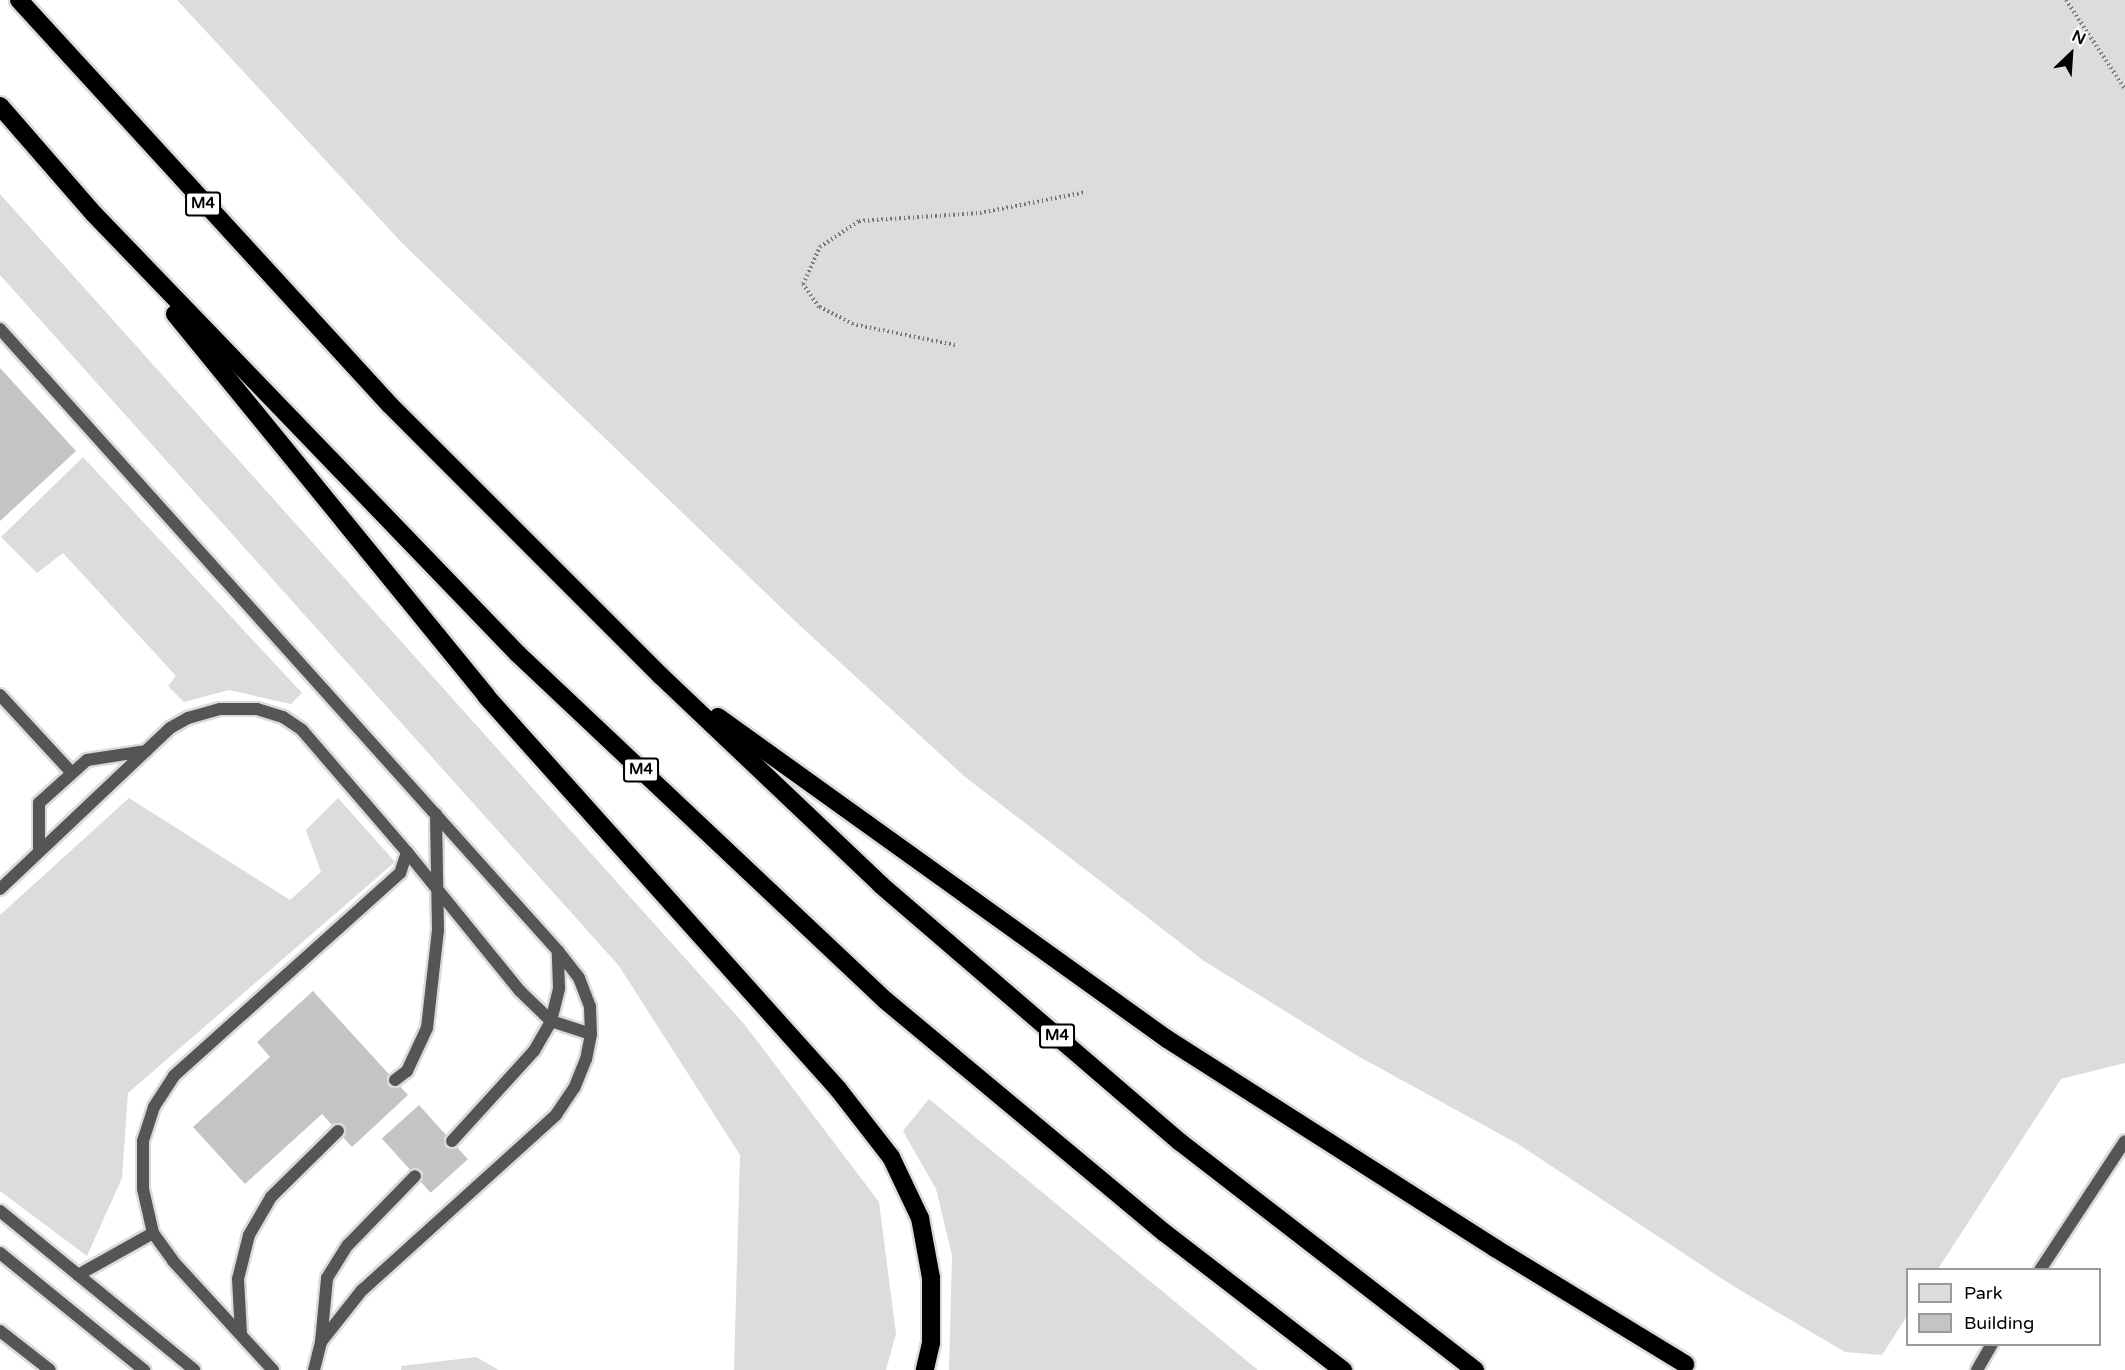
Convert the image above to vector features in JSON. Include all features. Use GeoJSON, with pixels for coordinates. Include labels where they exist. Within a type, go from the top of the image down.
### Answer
{"type":"FeatureCollection","features":[{"type":"Feature","properties":{"kind":"highway","name":"M4"},"geometry":{"type":"LineString","coordinates":[[19,0],[390,405],[661,676],[881,885],[1162,1126],[1475,1370]]}},
{"type":"Feature","properties":{"kind":"highway","name":"M4"},"geometry":{"type":"LineString","coordinates":[[0,106],[94,214],[518,654],[885,1000],[1165,1233],[1343,1370]]}},
{"type":"Feature","properties":{"kind":"highway"},"geometry":{"type":"LineString","coordinates":[[94,214],[486,696],[838,1089],[891,1157],[920,1218],[931,1278],[931,1343],[925,1370]]}},
{"type":"Feature","properties":{"kind":"highway","name":"M4"},"geometry":{"type":"LineString","coordinates":[[661,676],[986,913],[1167,1039],[1301,1126],[1690,1367]]}},
{"type":"Feature","properties":{"kind":"lane"},"geometry":{"type":"LineString","coordinates":[[0,329],[558,951],[579,978],[590,1007],[591,1034],[574,1088],[556,1115],[362,1290],[321,1342]]}},
{"type":"Feature","properties":{"kind":"lane"},"geometry":{"type":"LineString","coordinates":[[0,695],[72,773]]}},
{"type":"Feature","properties":{"kind":"lane"},"geometry":{"type":"LineString","coordinates":[[0,889],[146,751],[188,718],[219,709],[257,709],[282,717],[302,730],[407,852],[520,991],[551,1021],[591,1034]]}},
{"type":"Feature","properties":{"kind":"lane"},"geometry":{"type":"LineString","coordinates":[[39,851],[39,803],[87,760],[146,751]]}},
{"type":"Feature","properties":{"kind":"lane"},"geometry":{"type":"LineString","coordinates":[[395,1080],[407,1071],[427,1028],[438,930],[436,814]]}},
{"type":"Feature","properties":{"kind":"lane"},"geometry":{"type":"LineString","coordinates":[[273,1370],[173,1261],[153,1233],[143,1189],[143,1141],[154,1107],[174,1076],[400,873],[407,852]]}},
{"type":"Feature","properties":{"kind":"lane"},"geometry":{"type":"LineString","coordinates":[[452,1141],[534,1051],[551,1021],[559,988],[558,951]]}},
{"type":"Feature","properties":{"kind":"lane"},"geometry":{"type":"LineString","coordinates":[[241,1335],[238,1279],[249,1235],[271,1197],[338,1131]]}},
{"type":"Feature","properties":{"kind":"lane"},"geometry":{"type":"LineString","coordinates":[[2041,1268],[2125,1141]]}},
{"type":"Feature","properties":{"kind":"lane"},"geometry":{"type":"LineString","coordinates":[[314,1370],[321,1342],[327,1278],[348,1245],[415,1176]]}},
{"type":"Feature","properties":{"kind":"lane"},"geometry":{"type":"LineString","coordinates":[[0,1211],[194,1370]]}},
{"type":"Feature","properties":{"kind":"lane"},"geometry":{"type":"LineString","coordinates":[[78,1275],[153,1233]]}},
{"type":"Feature","properties":{"kind":"lane"},"geometry":{"type":"LineString","coordinates":[[0,1253],[144,1370]]}},
{"type":"Feature","properties":{"kind":"lane"},"geometry":{"type":"LineString","coordinates":[[0,1332],[50,1370]]}},
{"type":"Feature","properties":{"kind":"lane"},"geometry":{"type":"LineString","coordinates":[[1977,1370],[1991,1346]]}},
{"type":"Feature","properties":{"kind":"path"},"geometry":{"type":"LineString","coordinates":[[2066,0],[2125,89]]}},
{"type":"Feature","properties":{"kind":"path"},"geometry":{"type":"LineString","coordinates":[[955,345],[853,324],[819,307],[803,284],[820,247],[859,220],[980,213],[1086,192]]}},
{"type":"Feature","properties":{"kind":"green space"},"geometry":{"type":"Polygon","coordinates":[[[177,0],[2125,0],[2125,1063],[2061,1079],[1939,1268],[1906,1268],[1906,1318],[1882,1355],[1845,1352],[1733,1286],[1518,1144],[1356,1055],[1204,961],[964,776],[796,622],[403,244],[177,0]]]}},
{"type":"Feature","properties":{"kind":"green space"},"geometry":{"type":"Polygon","coordinates":[[[0,194],[745,1025],[879,1202],[896,1334],[886,1370],[734,1370],[740,1155],[619,966],[0,275],[0,194]]]}},
{"type":"Feature","properties":{"kind":"green space"},"geometry":{"type":"Polygon","coordinates":[[[83,457],[302,693],[291,704],[229,690],[184,702],[168,686],[176,676],[63,553],[37,573],[1,537],[83,457]]]}},
{"type":"Feature","properties":{"kind":"green space"},"geometry":{"type":"Polygon","coordinates":[[[129,798],[290,900],[321,872],[306,830],[338,798],[395,862],[128,1093],[122,1178],[87,1256],[0,1191],[0,915],[129,798]]]}},
{"type":"Feature","properties":{"kind":"green space"},"geometry":{"type":"Polygon","coordinates":[[[929,1099],[1258,1370],[949,1370],[952,1255],[936,1189],[903,1131],[929,1099]]]}},
{"type":"Feature","properties":{"kind":"green space"},"geometry":{"type":"Polygon","coordinates":[[[476,1357],[499,1370],[401,1370],[401,1366],[476,1357]]]}},
{"type":"Feature","properties":{"kind":"building"},"geometry":{"type":"Polygon","coordinates":[[[0,368],[76,451],[0,521],[0,368]]]}},
{"type":"Feature","properties":{"kind":"building"},"geometry":{"type":"Polygon","coordinates":[[[313,991],[408,1095],[352,1147],[322,1114],[245,1184],[193,1127],[270,1057],[257,1042],[313,991]]]}},
{"type":"Feature","properties":{"kind":"building"},"geometry":{"type":"Polygon","coordinates":[[[419,1105],[468,1159],[431,1193],[382,1138],[419,1105]]]}}]}
